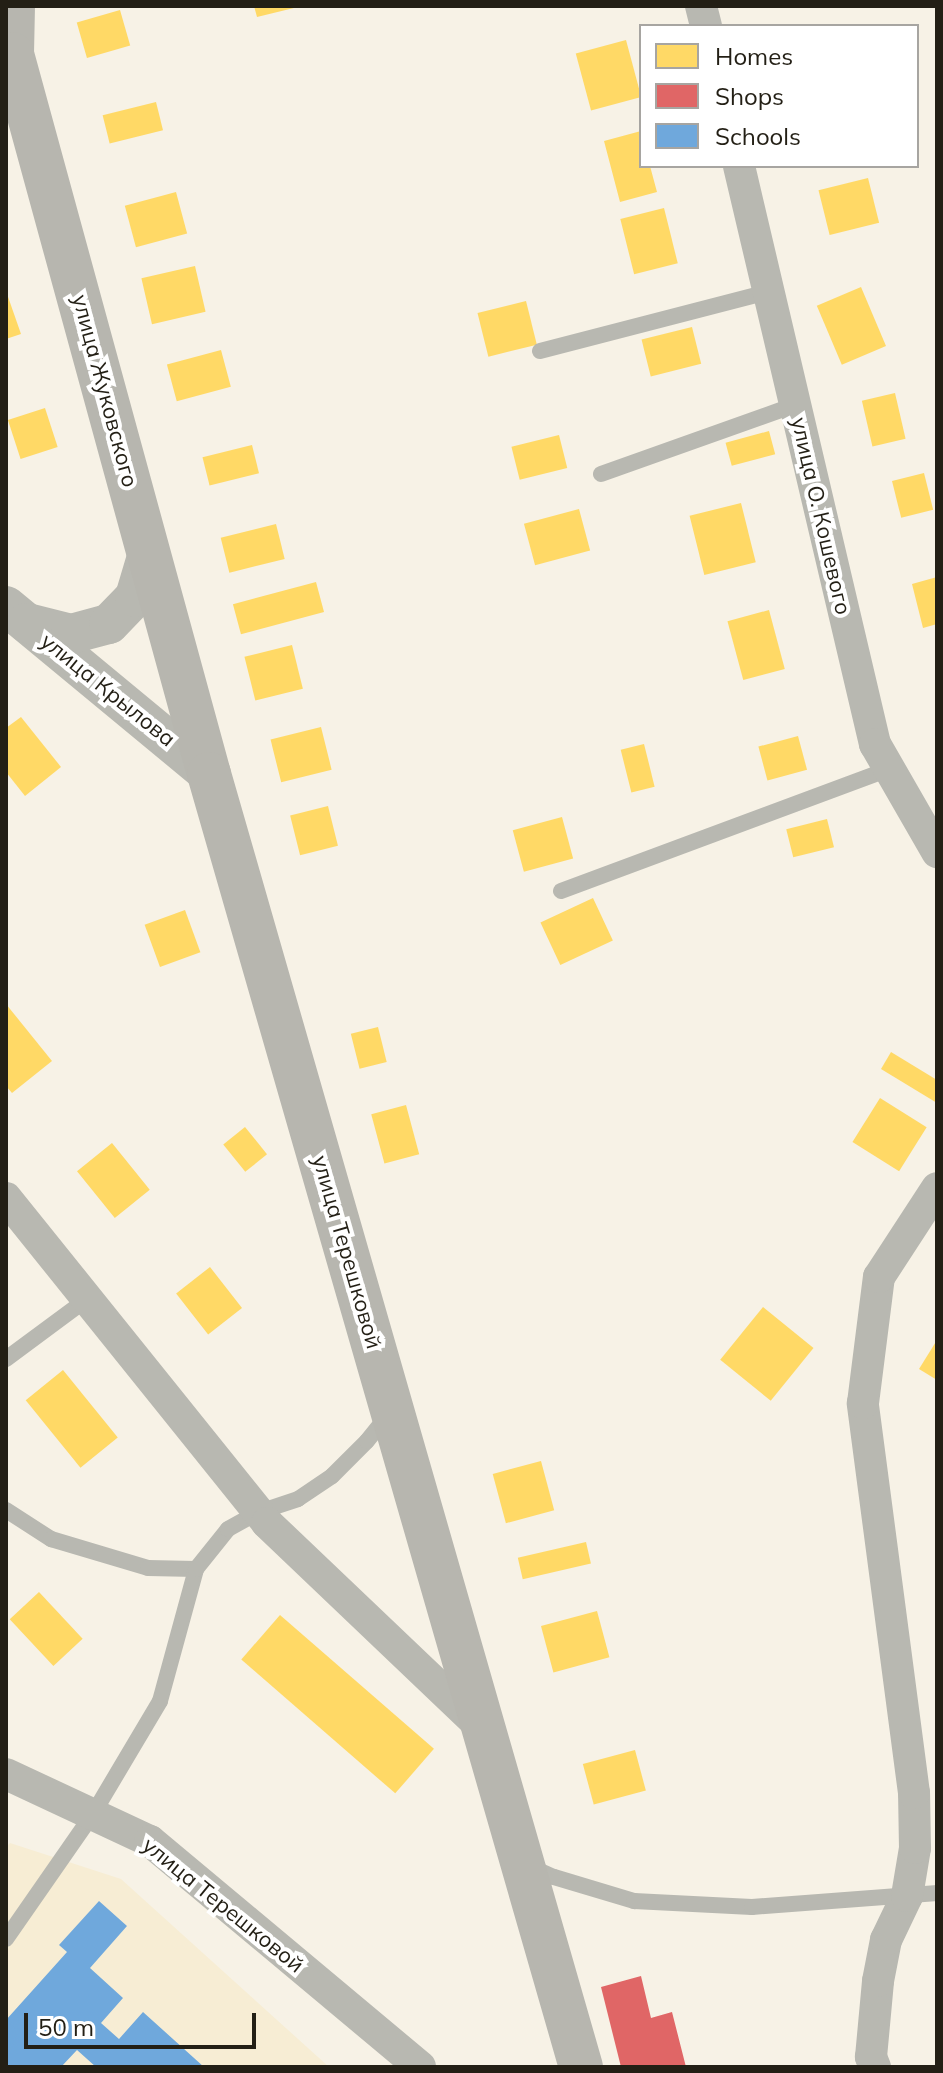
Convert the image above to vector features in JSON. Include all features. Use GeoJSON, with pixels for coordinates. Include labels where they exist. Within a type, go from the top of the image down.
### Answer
{"type":"FeatureCollection","features":[{"type":"Feature","properties":{"kind":"main road","name":"улица Жуковского"},"geometry":{"type":"LineString","coordinates":[[13,6],[12,54],[209,774]]}},
{"type":"Feature","properties":{"kind":"main road","name":"улица Терешковой"},"geometry":{"type":"LineString","coordinates":[[209,774],[581,2067]]}},
{"type":"Feature","properties":{"kind":"street","name":"улица О. Кошевого"},"geometry":{"type":"LineString","coordinates":[[739,168],[875,744],[937,852]]}},
{"type":"Feature","properties":{"kind":"street"},"geometry":{"type":"LineString","coordinates":[[16,614],[71,634],[109,624],[135,597],[149,550]]}},
{"type":"Feature","properties":{"kind":"street","name":"улица Крылова"},"geometry":{"type":"LineString","coordinates":[[16,614],[209,774]]}},
{"type":"Feature","properties":{"kind":"street"},"geometry":{"type":"LineString","coordinates":[[875,2067],[871,2057],[878,1981],[886,1940],[922,1894],[915,1848],[914,1793],[863,1403],[879,1277],[937,1188]]}},
{"type":"Feature","properties":{"kind":"street","name":"улица Терешковой"},"geometry":{"type":"LineString","coordinates":[[6,1198],[259,1512],[484,1731]]}},
{"type":"Feature","properties":{"kind":"street"},"geometry":{"type":"LineString","coordinates":[[914,1793],[937,1758]]}},
{"type":"Feature","properties":{"kind":"street","name":"улица Терешковой"},"geometry":{"type":"LineString","coordinates":[[6,1774],[150,1841],[420,2067]]}},
{"type":"Feature","properties":{"kind":"lane"},"geometry":{"type":"LineString","coordinates":[[540,351],[768,292]]}},
{"type":"Feature","properties":{"kind":"lane"},"geometry":{"type":"LineString","coordinates":[[601,474],[795,405]]}},
{"type":"Feature","properties":{"kind":"lane"},"geometry":{"type":"LineString","coordinates":[[561,891],[889,769]]}},
{"type":"Feature","properties":{"kind":"lane"},"geometry":{"type":"LineString","coordinates":[[6,1359],[87,1299]]}},
{"type":"Feature","properties":{"kind":"lane"},"geometry":{"type":"LineString","coordinates":[[6,1939],[93,1814],[160,1701],[196,1569],[228,1529],[259,1512],[298,1499],[332,1476],[367,1441],[392,1409]]}},
{"type":"Feature","properties":{"kind":"lane"},"geometry":{"type":"LineString","coordinates":[[6,1510],[51,1539],[148,1568],[196,1569]]}},
{"type":"Feature","properties":{"kind":"lane"},"geometry":{"type":"LineString","coordinates":[[522,1862],[554,1877],[634,1901],[752,1907],[922,1894]]}},
{"type":"Feature","properties":{"kind":"shaded area"},"geometry":{"type":"Polygon","coordinates":[[[10,1843],[121,1879],[329,2067],[6,2067],[6,1847],[10,1843]]]}},
{"type":"Feature","properties":{"kind":"building: Homes"},"geometry":{"type":"Polygon","coordinates":[[[254,6],[298,6],[298,7],[257,17],[254,6]]]}},
{"type":"Feature","properties":{"kind":"building: Homes"},"geometry":{"type":"Polygon","coordinates":[[[120,10],[130,46],[87,58],[77,22],[120,10]]]}},
{"type":"Feature","properties":{"kind":"building: Homes"},"geometry":{"type":"Polygon","coordinates":[[[626,40],[639,98],[591,110],[576,53],[626,40]]]}},
{"type":"Feature","properties":{"kind":"building: Homes"},"geometry":{"type":"Polygon","coordinates":[[[156,102],[163,130],[110,143],[103,115],[156,102]]]}},
{"type":"Feature","properties":{"kind":"building: Homes"},"geometry":{"type":"Polygon","coordinates":[[[639,132],[639,168],[651,168],[657,192],[620,202],[604,141],[639,132]]]}},
{"type":"Feature","properties":{"kind":"building: Homes"},"geometry":{"type":"Polygon","coordinates":[[[868,178],[879,223],[830,235],[819,190],[868,178]]]}},
{"type":"Feature","properties":{"kind":"building: Homes"},"geometry":{"type":"Polygon","coordinates":[[[176,192],[187,234],[136,247],[125,206],[176,192]]]}},
{"type":"Feature","properties":{"kind":"building: Homes"},"geometry":{"type":"Polygon","coordinates":[[[664,208],[678,263],[634,274],[620,219],[664,208]]]}},
{"type":"Feature","properties":{"kind":"building: Homes"},"geometry":{"type":"Polygon","coordinates":[[[195,266],[206,312],[152,324],[141,278],[195,266]]]}},
{"type":"Feature","properties":{"kind":"building: Homes"},"geometry":{"type":"Polygon","coordinates":[[[861,287],[886,346],[842,365],[817,306],[861,287]]]}},
{"type":"Feature","properties":{"kind":"building: Homes"},"geometry":{"type":"Polygon","coordinates":[[[6,291],[21,334],[6,339],[6,291]]]}},
{"type":"Feature","properties":{"kind":"building: Homes"},"geometry":{"type":"Polygon","coordinates":[[[526,301],[537,345],[488,357],[477,313],[526,301]]]}},
{"type":"Feature","properties":{"kind":"building: Homes"},"geometry":{"type":"Polygon","coordinates":[[[692,327],[701,364],[651,376],[642,340],[692,327]]]}},
{"type":"Feature","properties":{"kind":"building: Homes"},"geometry":{"type":"Polygon","coordinates":[[[221,350],[231,387],[177,401],[167,364],[221,350]]]}},
{"type":"Feature","properties":{"kind":"building: Homes"},"geometry":{"type":"Polygon","coordinates":[[[895,393],[906,439],[872,446],[862,401],[895,393]]]}},
{"type":"Feature","properties":{"kind":"building: Homes"},"geometry":{"type":"Polygon","coordinates":[[[45,408],[58,447],[21,459],[8,420],[45,408]]]}},
{"type":"Feature","properties":{"kind":"building: Homes"},"geometry":{"type":"Polygon","coordinates":[[[769,431],[775,454],[732,466],[726,443],[769,431]]]}},
{"type":"Feature","properties":{"kind":"building: Homes"},"geometry":{"type":"Polygon","coordinates":[[[559,435],[567,468],[520,480],[511,447],[559,435]]]}},
{"type":"Feature","properties":{"kind":"building: Homes"},"geometry":{"type":"Polygon","coordinates":[[[252,445],[259,473],[210,485],[203,457],[252,445]]]}},
{"type":"Feature","properties":{"kind":"building: Homes"},"geometry":{"type":"Polygon","coordinates":[[[924,473],[933,510],[901,518],[892,481],[924,473]]]}},
{"type":"Feature","properties":{"kind":"building: Homes"},"geometry":{"type":"Polygon","coordinates":[[[741,503],[756,562],[704,575],[690,516],[741,503]]]}},
{"type":"Feature","properties":{"kind":"building: Homes"},"geometry":{"type":"Polygon","coordinates":[[[579,509],[590,551],[535,565],[524,524],[579,509]]]}},
{"type":"Feature","properties":{"kind":"building: Homes"},"geometry":{"type":"Polygon","coordinates":[[[276,524],[285,559],[229,573],[221,538],[276,524]]]}},
{"type":"Feature","properties":{"kind":"building: Homes"},"geometry":{"type":"Polygon","coordinates":[[[937,577],[937,624],[923,628],[912,584],[937,577]]]}},
{"type":"Feature","properties":{"kind":"building: Homes"},"geometry":{"type":"Polygon","coordinates":[[[316,582],[324,612],[241,634],[233,604],[316,582]]]}},
{"type":"Feature","properties":{"kind":"building: Homes"},"geometry":{"type":"Polygon","coordinates":[[[769,610],[785,669],[743,680],[727,621],[769,610]]]}},
{"type":"Feature","properties":{"kind":"building: Homes"},"geometry":{"type":"Polygon","coordinates":[[[292,645],[303,689],[255,701],[244,657],[292,645]]]}},
{"type":"Feature","properties":{"kind":"building: Homes"},"geometry":{"type":"Polygon","coordinates":[[[21,717],[61,767],[25,796],[6,772],[6,728],[21,717]]]}},
{"type":"Feature","properties":{"kind":"building: Homes"},"geometry":{"type":"Polygon","coordinates":[[[321,727],[332,770],[281,782],[271,740],[321,727]]]}},
{"type":"Feature","properties":{"kind":"building: Homes"},"geometry":{"type":"Polygon","coordinates":[[[798,736],[807,770],[767,780],[758,747],[798,736]]]}},
{"type":"Feature","properties":{"kind":"building: Homes"},"geometry":{"type":"Polygon","coordinates":[[[644,744],[655,787],[631,792],[621,750],[644,744]]]}},
{"type":"Feature","properties":{"kind":"building: Homes"},"geometry":{"type":"Polygon","coordinates":[[[328,806],[338,846],[300,855],[290,815],[328,806]]]}},
{"type":"Feature","properties":{"kind":"building: Homes"},"geometry":{"type":"Polygon","coordinates":[[[562,817],[573,859],[524,872],[513,830],[562,817]]]}},
{"type":"Feature","properties":{"kind":"building: Homes"},"geometry":{"type":"Polygon","coordinates":[[[827,819],[834,847],[793,857],[786,829],[827,819]]]}},
{"type":"Feature","properties":{"kind":"building: Homes"},"geometry":{"type":"Polygon","coordinates":[[[593,898],[613,941],[560,965],[540,923],[593,898]]]}},
{"type":"Feature","properties":{"kind":"building: Homes"},"geometry":{"type":"Polygon","coordinates":[[[185,910],[200,952],[160,967],[145,925],[185,910]]]}},
{"type":"Feature","properties":{"kind":"building: Homes"},"geometry":{"type":"Polygon","coordinates":[[[6,1004],[52,1061],[12,1093],[6,1086],[6,1004]]]}},
{"type":"Feature","properties":{"kind":"building: Homes"},"geometry":{"type":"Polygon","coordinates":[[[378,1027],[387,1062],[360,1069],[351,1034],[378,1027]]]}},
{"type":"Feature","properties":{"kind":"building: Homes"},"geometry":{"type":"Polygon","coordinates":[[[891,1052],[937,1080],[937,1103],[881,1069],[891,1052]]]}},
{"type":"Feature","properties":{"kind":"building: Homes"},"geometry":{"type":"Polygon","coordinates":[[[880,1098],[927,1127],[899,1171],[852,1142],[880,1098]]]}},
{"type":"Feature","properties":{"kind":"building: Homes"},"geometry":{"type":"Polygon","coordinates":[[[406,1105],[419,1154],[384,1164],[371,1114],[406,1105]]]}},
{"type":"Feature","properties":{"kind":"building: Homes"},"geometry":{"type":"Polygon","coordinates":[[[245,1127],[267,1154],[245,1172],[223,1145],[245,1127]]]}},
{"type":"Feature","properties":{"kind":"building: Homes"},"geometry":{"type":"Polygon","coordinates":[[[112,1143],[150,1190],[115,1218],[77,1171],[112,1143]]]}},
{"type":"Feature","properties":{"kind":"building: Homes"},"geometry":{"type":"Polygon","coordinates":[[[210,1267],[242,1308],[208,1334],[176,1293],[210,1267]]]}},
{"type":"Feature","properties":{"kind":"building: Homes"},"geometry":{"type":"Polygon","coordinates":[[[763,1307],[814,1348],[771,1401],[720,1360],[763,1307]]]}},
{"type":"Feature","properties":{"kind":"building: Homes"},"geometry":{"type":"Polygon","coordinates":[[[937,1340],[937,1380],[919,1369],[937,1340]]]}},
{"type":"Feature","properties":{"kind":"building: Homes"},"geometry":{"type":"Polygon","coordinates":[[[63,1370],[118,1438],[80,1468],[26,1400],[63,1370]]]}},
{"type":"Feature","properties":{"kind":"building: Homes"},"geometry":{"type":"Polygon","coordinates":[[[541,1461],[554,1510],[506,1523],[493,1474],[541,1461]]]}},
{"type":"Feature","properties":{"kind":"building: Homes"},"geometry":{"type":"Polygon","coordinates":[[[586,1542],[591,1563],[523,1579],[518,1558],[586,1542]]]}},
{"type":"Feature","properties":{"kind":"building: Homes"},"geometry":{"type":"Polygon","coordinates":[[[39,1592],[83,1639],[53,1666],[10,1619],[39,1592]]]}},
{"type":"Feature","properties":{"kind":"building: Homes"},"geometry":{"type":"Polygon","coordinates":[[[597,1611],[609,1657],[553,1672],[541,1626],[597,1611]]]}},
{"type":"Feature","properties":{"kind":"building: Homes"},"geometry":{"type":"Polygon","coordinates":[[[280,1615],[434,1749],[395,1793],[241,1660],[280,1615]]]}},
{"type":"Feature","properties":{"kind":"building: Homes"},"geometry":{"type":"Polygon","coordinates":[[[635,1750],[646,1791],[594,1805],[583,1764],[635,1750]]]}},
{"type":"Feature","properties":{"kind":"building: Shops"},"geometry":{"type":"Polygon","coordinates":[[[641,1976],[651,2018],[672,2012],[686,2067],[621,2067],[601,1987],[641,1976]]]}},
{"type":"Feature","properties":{"kind":"building: Schools"},"geometry":{"type":"Polygon","coordinates":[[[99,1901],[127,1926],[90,1968],[123,1998],[101,2023],[119,2039],[143,2012],[204,2067],[96,2067],[77,2050],[61,2067],[6,2067],[6,2020],[67,1952],[59,1945],[99,1901]]]}}]}
